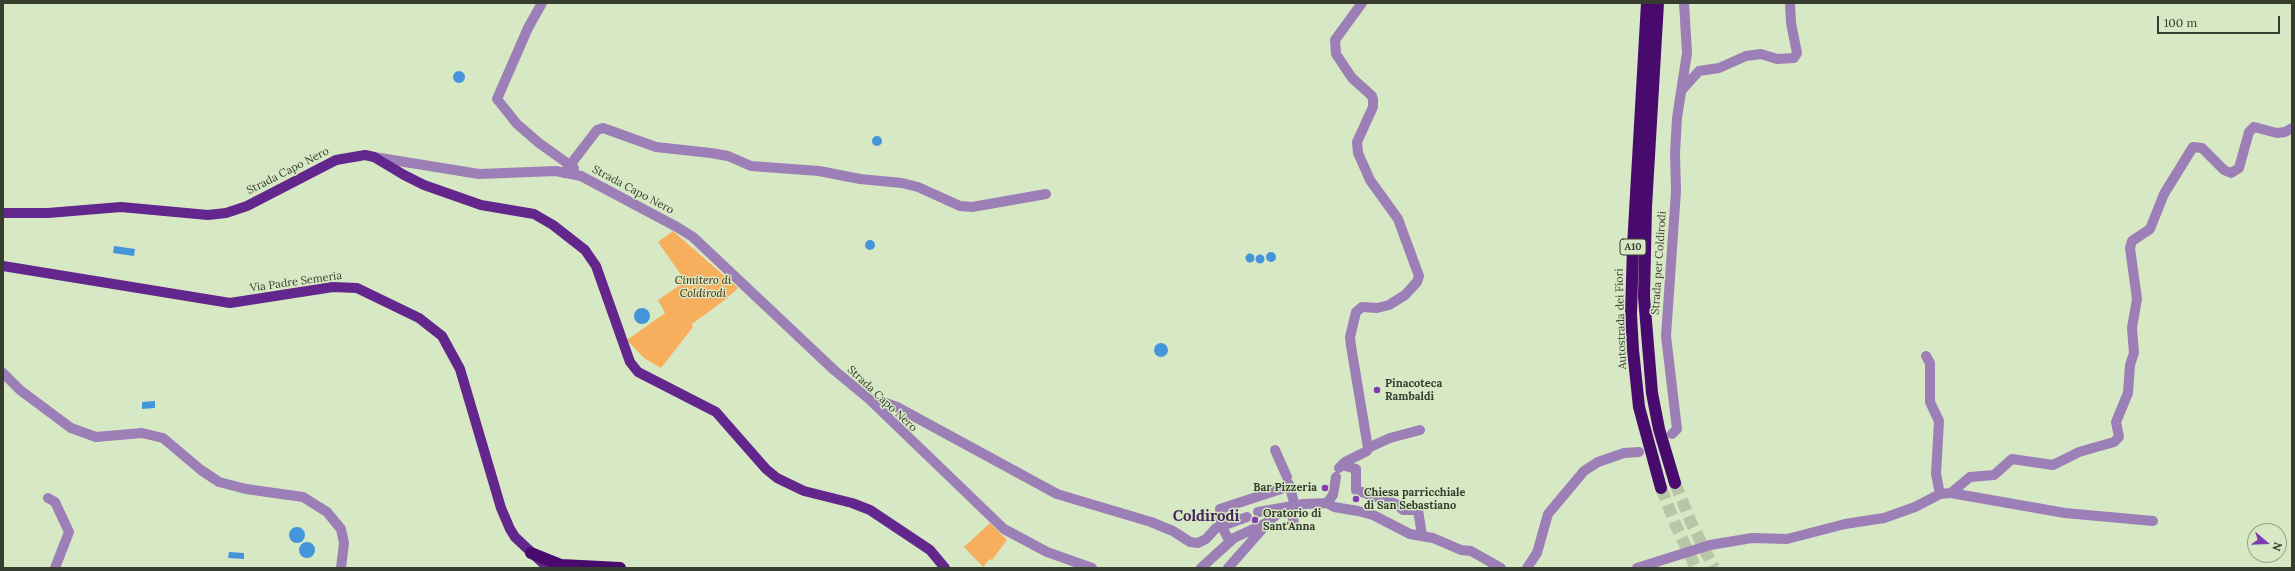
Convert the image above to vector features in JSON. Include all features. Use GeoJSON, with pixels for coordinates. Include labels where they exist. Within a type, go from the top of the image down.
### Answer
{"type":"FeatureCollection","features":[{"type":"Feature","properties":{"kind":"highway","name":"Autostrada dei Fiori"},"geometry":{"type":"LineString","coordinates":[[1647,3],[1632,246],[1632,322],[1639,406],[1661,488]]}},
{"type":"Feature","properties":{"kind":"highway","name":"A10"},"geometry":{"type":"LineString","coordinates":[[1658,3],[1644,258],[1644,304],[1649,371],[1655,412],[1675,483]]}},
{"type":"Feature","properties":{"kind":"highway"},"geometry":{"type":"LineString","coordinates":[[531,553],[561,565],[620,568]]}},
{"type":"Feature","properties":{"kind":"main road","name":"Strada Capo Nero"},"geometry":{"type":"LineString","coordinates":[[3,213],[48,213],[120,207],[208,215],[226,213],[247,206],[336,160],[358,154],[374,157]]}},
{"type":"Feature","properties":{"kind":"main road"},"geometry":{"type":"LineString","coordinates":[[374,157],[424,185],[481,205],[534,214],[553,225],[585,250],[596,266],[627,355],[638,372],[716,412],[766,469],[777,478],[804,490],[852,503],[870,510],[930,550],[945,568]]}},
{"type":"Feature","properties":{"kind":"main road","name":"Via Padre Semeria"},"geometry":{"type":"LineString","coordinates":[[3,266],[230,303],[333,287],[357,288],[419,318],[442,336],[460,369],[504,517],[515,537],[548,568]]}},
{"type":"Feature","properties":{"kind":"street"},"geometry":{"type":"LineString","coordinates":[[542,3],[528,28],[497,99],[517,124],[567,169],[597,130],[603,128],[656,147],[711,152],[758,167],[819,171],[860,179],[902,183],[918,187],[960,206],[972,207],[1046,194]]}},
{"type":"Feature","properties":{"kind":"street"},"geometry":{"type":"LineString","coordinates":[[1362,3],[1334,40],[1334,47],[1341,64],[1352,78],[1372,96],[1374,100],[1373,107],[1359,133],[1357,142],[1358,153],[1370,180],[1398,219],[1419,276],[1417,282],[1405,296],[1377,308],[1362,307],[1356,312],[1350,337],[1368,448]]}},
{"type":"Feature","properties":{"kind":"street","name":"Strada per Coldirodi"},"geometry":{"type":"LineString","coordinates":[[1672,434],[1677,429],[1666,336],[1676,191],[1675,153],[1681,91],[1687,54],[1684,3]]}},
{"type":"Feature","properties":{"kind":"street"},"geometry":{"type":"LineString","coordinates":[[1681,91],[1699,71],[1719,68],[1746,56],[1761,54],[1777,59],[1794,58],[1797,53],[1791,23],[1790,3]]}},
{"type":"Feature","properties":{"kind":"street"},"geometry":{"type":"LineString","coordinates":[[1951,494],[1970,477],[1989,477],[2012,459],[2053,465],[2079,452],[2114,442],[2118,437],[2116,422],[2128,393],[2130,365],[2134,353],[2132,328],[2137,299],[2130,248],[2132,241],[2150,230],[2164,194],[2193,147],[2202,148],[2224,170],[2231,173],[2239,168],[2249,132],[2254,127],[2277,133],[2285,132],[2292,128]]}},
{"type":"Feature","properties":{"kind":"street","name":"Strada Capo Nero"},"geometry":{"type":"LineString","coordinates":[[374,157],[479,174],[567,169],[652,213],[693,237],[834,370],[872,402],[1004,529],[1047,552],[1092,568]]}},
{"type":"Feature","properties":{"kind":"street"},"geometry":{"type":"LineString","coordinates":[[1926,356],[1930,363],[1930,402],[1939,421],[1936,474],[1940,494]]}},
{"type":"Feature","properties":{"kind":"street"},"geometry":{"type":"LineString","coordinates":[[3,373],[20,390],[71,428],[96,437],[142,433],[163,438],[201,470],[219,482],[246,489],[303,497],[327,512],[341,529],[344,542],[341,568]]}},
{"type":"Feature","properties":{"kind":"street"},"geometry":{"type":"LineString","coordinates":[[872,402],[883,402],[898,407],[1057,494],[1151,522],[1173,531],[1190,542],[1198,543],[1206,539],[1216,528],[1221,525],[1247,517]]}},
{"type":"Feature","properties":{"kind":"street"},"geometry":{"type":"LineString","coordinates":[[1327,503],[1333,495],[1339,470],[1367,451],[1368,448],[1390,438],[1420,430]]}},
{"type":"Feature","properties":{"kind":"street"},"geometry":{"type":"LineString","coordinates":[[1275,450],[1288,482],[1290,507],[1294,523]]}},
{"type":"Feature","properties":{"kind":"street"},"geometry":{"type":"LineString","coordinates":[[1527,568],[1537,553],[1548,514],[1584,472],[1598,462],[1624,453],[1639,452]]}},
{"type":"Feature","properties":{"kind":"street"},"geometry":{"type":"LineString","coordinates":[[1339,470],[1356,469],[1356,490],[1396,504],[1403,510],[1418,510],[1422,535]]}},
{"type":"Feature","properties":{"kind":"street"},"geometry":{"type":"LineString","coordinates":[[1230,542],[1221,525],[1220,509],[1288,482]]}},
{"type":"Feature","properties":{"kind":"street"},"geometry":{"type":"LineString","coordinates":[[1637,568],[1710,546],[1752,538],[1787,539],[1845,524],[1884,518],[1915,507],[1940,494],[1951,494],[2065,513],[2153,521]]}},
{"type":"Feature","properties":{"kind":"street"},"geometry":{"type":"LineString","coordinates":[[48,498],[55,502],[69,532],[55,568]]}},
{"type":"Feature","properties":{"kind":"street"},"geometry":{"type":"LineString","coordinates":[[1258,512],[1327,503],[1334,507],[1373,515],[1410,534],[1422,535],[1450,544],[1461,550],[1471,551],[1501,568]]}},
{"type":"Feature","properties":{"kind":"street"},"geometry":{"type":"LineString","coordinates":[[1201,568],[1230,542],[1266,523],[1290,507]]}},
{"type":"Feature","properties":{"kind":"street"},"geometry":{"type":"LineString","coordinates":[[1228,568],[1253,541],[1266,523]]}},
{"type":"Feature","properties":{"kind":"green space","name":"Cimitero di Coldirodi"},"geometry":{"type":"Polygon","coordinates":[[[673,231],[738,288],[726,299],[692,324],[693,327],[661,368],[644,358],[627,340],[665,313],[658,300],[680,285],[678,281],[682,276],[658,242],[673,231]]]}},
{"type":"Feature","properties":{"kind":"green space"},"geometry":{"type":"Polygon","coordinates":[[[990,523],[1007,540],[992,560],[990,559],[983,567],[964,547],[990,523]]]}},
{"type":"Feature","properties":{"kind":"water"},"geometry":{"type":"Polygon","coordinates":[[[461,71],[464,72],[464,82],[457,83],[454,82],[453,75],[454,72],[461,71]]]}},
{"type":"Feature","properties":{"kind":"water"},"geometry":{"type":"Polygon","coordinates":[[[875,136],[879,136],[881,137],[881,145],[875,146],[872,143],[872,139],[875,136]]]}},
{"type":"Feature","properties":{"kind":"water"},"geometry":{"type":"Polygon","coordinates":[[[868,240],[872,240],[875,245],[872,250],[868,250],[865,247],[865,243],[868,240]]]}},
{"type":"Feature","properties":{"kind":"water"},"geometry":{"type":"Polygon","coordinates":[[[114,246],[135,249],[134,256],[113,253],[114,246]]]}},
{"type":"Feature","properties":{"kind":"water"},"geometry":{"type":"Polygon","coordinates":[[[1269,252],[1273,252],[1275,253],[1275,261],[1269,262],[1266,259],[1266,255],[1269,252]]]}},
{"type":"Feature","properties":{"kind":"water"},"geometry":{"type":"Polygon","coordinates":[[[1248,254],[1252,254],[1254,258],[1252,262],[1248,262],[1246,260],[1246,256],[1248,254]]]}},
{"type":"Feature","properties":{"kind":"water"},"geometry":{"type":"Polygon","coordinates":[[[1260,254],[1265,259],[1260,264],[1255,259],[1260,254]]]}},
{"type":"Feature","properties":{"kind":"water"},"geometry":{"type":"Polygon","coordinates":[[[642,308],[649,313],[650,316],[645,323],[642,324],[635,319],[634,316],[639,309],[642,308]]]}},
{"type":"Feature","properties":{"kind":"water"},"geometry":{"type":"Polygon","coordinates":[[[1161,343],[1166,345],[1168,350],[1166,355],[1161,357],[1156,355],[1154,350],[1156,345],[1161,343]]]}},
{"type":"Feature","properties":{"kind":"water"},"geometry":{"type":"Polygon","coordinates":[[[155,401],[155,408],[142,409],[142,402],[155,401]]]}},
{"type":"Feature","properties":{"kind":"water"},"geometry":{"type":"Polygon","coordinates":[[[297,527],[303,529],[305,535],[303,541],[297,543],[291,541],[289,535],[291,529],[297,527]]]}},
{"type":"Feature","properties":{"kind":"water"},"geometry":{"type":"Polygon","coordinates":[[[307,542],[313,544],[315,550],[313,556],[307,558],[301,556],[299,550],[301,544],[307,542]]]}},
{"type":"Feature","properties":{"kind":"water"},"geometry":{"type":"Polygon","coordinates":[[[229,552],[244,553],[244,559],[228,558],[229,552]]]}},
{"type":"Feature","properties":{"kind":"tunnel"},"geometry":{"type":"LineString","coordinates":[[1675,483],[1691,522],[1714,568]]}},
{"type":"Feature","properties":{"kind":"tunnel"},"geometry":{"type":"LineString","coordinates":[[1661,488],[1676,526],[1696,568]]}},
{"type":"Feature","properties":{"kind":"place","name":"Pinacoteca Rambaldi"},"geometry":{"type":"Point","coordinates":[1377,390]}},
{"type":"Feature","properties":{"kind":"place","name":"Bar Pizzeria"},"geometry":{"type":"Point","coordinates":[1325,488]}},
{"type":"Feature","properties":{"kind":"place","name":"Chiesa parricchiale di San Sebastiano"},"geometry":{"type":"Point","coordinates":[1356,499]}},
{"type":"Feature","properties":{"kind":"place","name":"Oratorio di Sant'Anna"},"geometry":{"type":"Point","coordinates":[1255,520]}},
{"type":"Feature","properties":{"kind":"district","name":"Coldirodi"},"geometry":{"type":"Point","coordinates":[1206,517]}}]}
